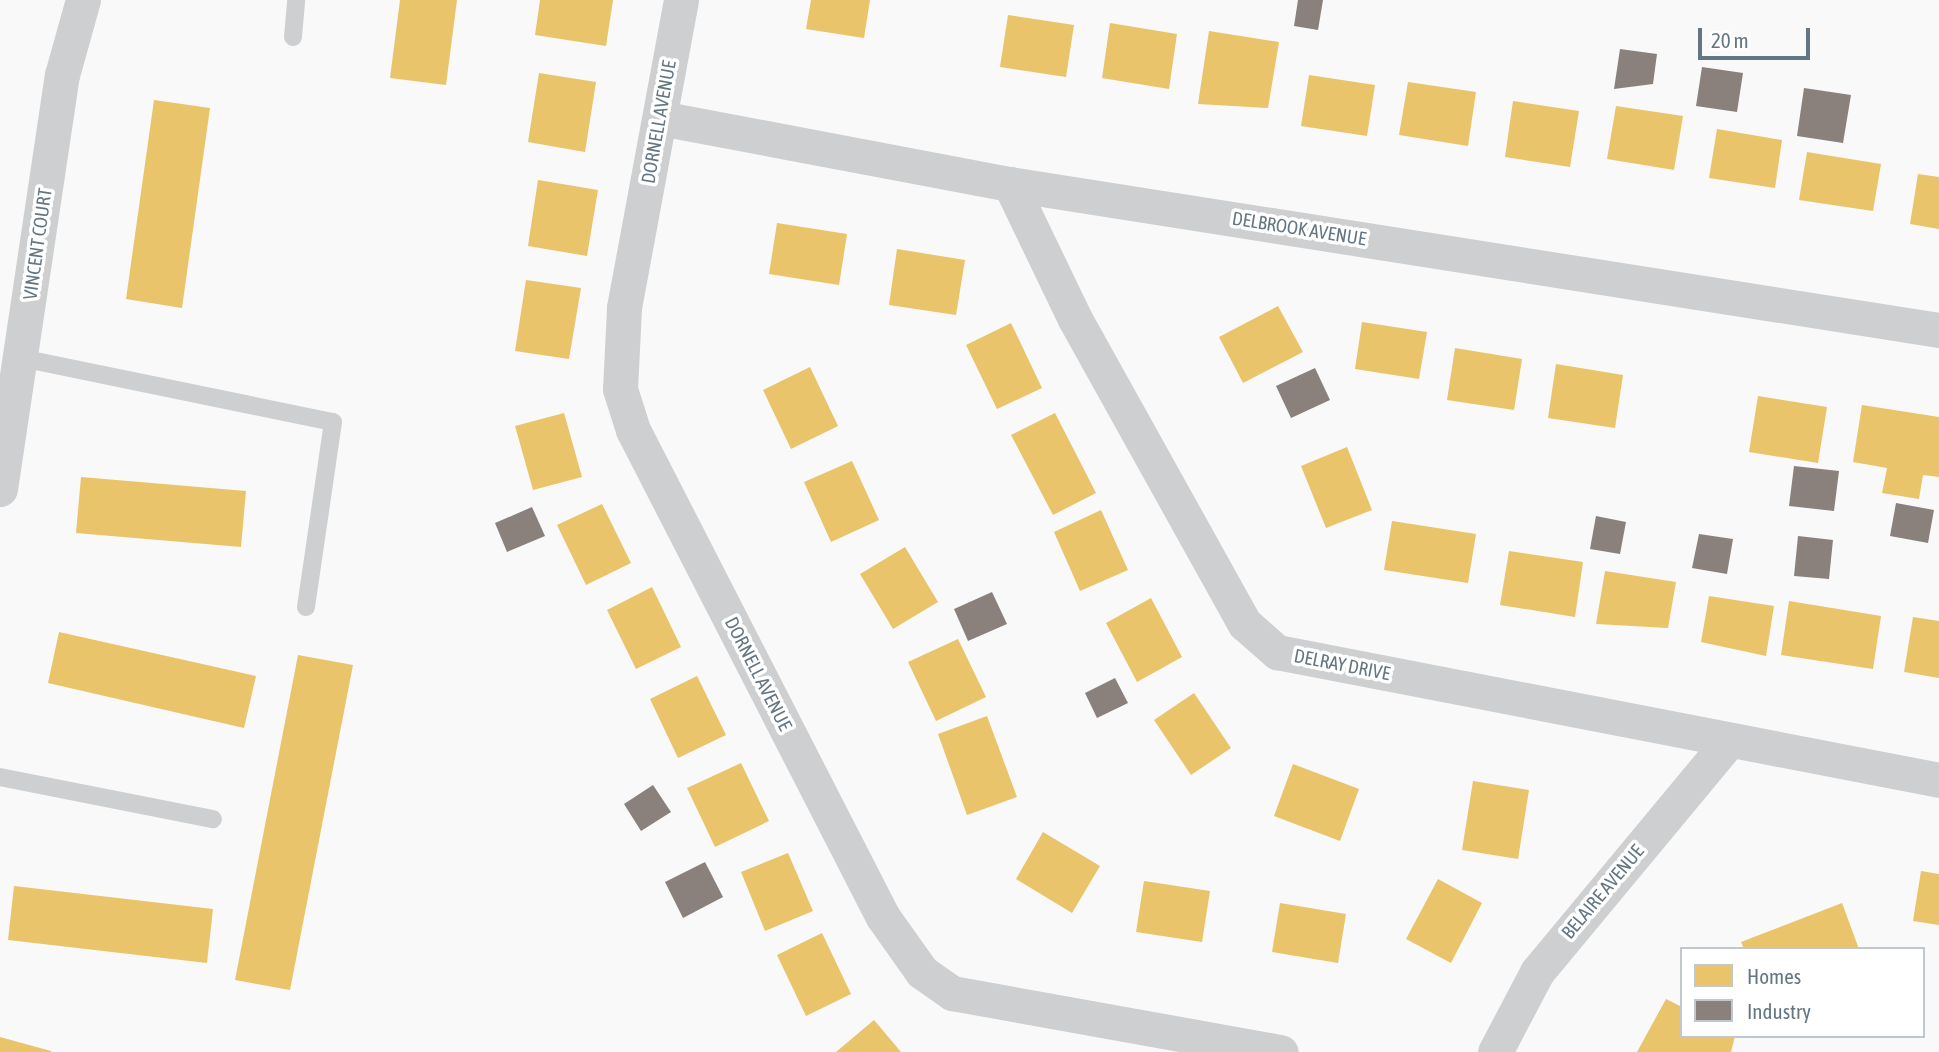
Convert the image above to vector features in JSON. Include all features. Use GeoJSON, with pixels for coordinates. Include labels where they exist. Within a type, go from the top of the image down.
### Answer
{"type":"FeatureCollection","features":[{"type":"Feature","properties":{"kind":"street","name":"VINCENT COURT"},"geometry":{"type":"LineString","coordinates":[[0,489],[22,358],[62,75],[83,0]]}},
{"type":"Feature","properties":{"kind":"street","name":"DORNELL AVENUE"},"geometry":{"type":"LineString","coordinates":[[681,0],[624,308],[620,389],[633,430],[883,917],[922,972],[951,993],[1281,1052]]}},
{"type":"Feature","properties":{"kind":"street","name":"DELBROOK AVENUE"},"geometry":{"type":"LineString","coordinates":[[660,118],[1010,184],[1939,330]]}},
{"type":"Feature","properties":{"kind":"street","name":"DELRAY DRIVE"},"geometry":{"type":"LineString","coordinates":[[1010,184],[1075,319],[1245,624],[1277,652],[1728,742],[1939,780]]}},
{"type":"Feature","properties":{"kind":"street","name":"BELAIRE AVENUE"},"geometry":{"type":"LineString","coordinates":[[1495,1052],[1537,972],[1728,742]]}},
{"type":"Feature","properties":{"kind":"lane"},"geometry":{"type":"LineString","coordinates":[[293,37],[296,0]]}},
{"type":"Feature","properties":{"kind":"lane"},"geometry":{"type":"LineString","coordinates":[[22,358],[332,422],[306,607]]}},
{"type":"Feature","properties":{"kind":"lane"},"geometry":{"type":"LineString","coordinates":[[0,777],[213,819]]}},
{"type":"Feature","properties":{"kind":"building: Homes"},"geometry":{"type":"Polygon","coordinates":[[[400,0],[457,0],[446,85],[390,78],[400,0]]]}},
{"type":"Feature","properties":{"kind":"building: Homes"},"geometry":{"type":"Polygon","coordinates":[[[540,0],[613,0],[606,46],[535,35],[540,0]]]}},
{"type":"Feature","properties":{"kind":"building: Homes"},"geometry":{"type":"Polygon","coordinates":[[[811,0],[870,0],[864,38],[806,29],[811,0]]]}},
{"type":"Feature","properties":{"kind":"building: Homes"},"geometry":{"type":"Polygon","coordinates":[[[1008,15],[1074,25],[1066,77],[1000,67],[1008,15]]]}},
{"type":"Feature","properties":{"kind":"building: Homes"},"geometry":{"type":"Polygon","coordinates":[[[1110,23],[1177,34],[1169,89],[1102,78],[1110,23]]]}},
{"type":"Feature","properties":{"kind":"building: Homes"},"geometry":{"type":"Polygon","coordinates":[[[1209,31],[1279,42],[1268,108],[1198,104],[1209,31]]]}},
{"type":"Feature","properties":{"kind":"building: Homes"},"geometry":{"type":"Polygon","coordinates":[[[539,73],[596,82],[585,152],[528,142],[539,73]]]}},
{"type":"Feature","properties":{"kind":"building: Homes"},"geometry":{"type":"Polygon","coordinates":[[[1309,75],[1375,85],[1367,136],[1301,126],[1309,75]]]}},
{"type":"Feature","properties":{"kind":"building: Homes"},"geometry":{"type":"Polygon","coordinates":[[[1408,82],[1476,92],[1468,146],[1399,135],[1408,82]]]}},
{"type":"Feature","properties":{"kind":"building: Homes"},"geometry":{"type":"Polygon","coordinates":[[[154,100],[210,108],[182,308],[126,299],[154,100]]]}},
{"type":"Feature","properties":{"kind":"building: Homes"},"geometry":{"type":"Polygon","coordinates":[[[1513,101],[1579,111],[1570,167],[1505,157],[1513,101]]]}},
{"type":"Feature","properties":{"kind":"building: Homes"},"geometry":{"type":"Polygon","coordinates":[[[1616,106],[1683,116],[1674,170],[1607,159],[1616,106]]]}},
{"type":"Feature","properties":{"kind":"building: Homes"},"geometry":{"type":"Polygon","coordinates":[[[1717,129],[1782,140],[1775,188],[1709,178],[1717,129]]]}},
{"type":"Feature","properties":{"kind":"building: Homes"},"geometry":{"type":"Polygon","coordinates":[[[1807,152],[1881,164],[1873,211],[1799,200],[1807,152]]]}},
{"type":"Feature","properties":{"kind":"building: Homes"},"geometry":{"type":"Polygon","coordinates":[[[1918,174],[1939,177],[1939,229],[1910,224],[1918,174]]]}},
{"type":"Feature","properties":{"kind":"building: Homes"},"geometry":{"type":"Polygon","coordinates":[[[538,180],[598,190],[587,256],[528,246],[538,180]]]}},
{"type":"Feature","properties":{"kind":"building: Homes"},"geometry":{"type":"Polygon","coordinates":[[[777,223],[847,234],[839,285],[769,274],[777,223]]]}},
{"type":"Feature","properties":{"kind":"building: Homes"},"geometry":{"type":"Polygon","coordinates":[[[897,249],[965,260],[956,315],[889,305],[897,249]]]}},
{"type":"Feature","properties":{"kind":"building: Homes"},"geometry":{"type":"Polygon","coordinates":[[[526,280],[581,288],[569,359],[515,351],[526,280]]]}},
{"type":"Feature","properties":{"kind":"building: Homes"},"geometry":{"type":"Polygon","coordinates":[[[1278,306],[1303,352],[1243,383],[1219,337],[1278,306]]]}},
{"type":"Feature","properties":{"kind":"building: Homes"},"geometry":{"type":"Polygon","coordinates":[[[1362,322],[1427,332],[1419,379],[1355,369],[1362,322]]]}},
{"type":"Feature","properties":{"kind":"building: Homes"},"geometry":{"type":"Polygon","coordinates":[[[1011,323],[1042,388],[997,409],[966,345],[1011,323]]]}},
{"type":"Feature","properties":{"kind":"building: Homes"},"geometry":{"type":"Polygon","coordinates":[[[1455,348],[1522,359],[1514,410],[1447,400],[1455,348]]]}},
{"type":"Feature","properties":{"kind":"building: Homes"},"geometry":{"type":"Polygon","coordinates":[[[1556,364],[1623,375],[1615,428],[1548,418],[1556,364]]]}},
{"type":"Feature","properties":{"kind":"building: Homes"},"geometry":{"type":"Polygon","coordinates":[[[810,367],[838,426],[791,449],[763,390],[810,367]]]}},
{"type":"Feature","properties":{"kind":"building: Homes"},"geometry":{"type":"Polygon","coordinates":[[[1758,396],[1827,407],[1818,463],[1749,452],[1758,396]]]}},
{"type":"Feature","properties":{"kind":"building: Homes"},"geometry":{"type":"Polygon","coordinates":[[[1862,405],[1939,417],[1939,477],[1923,475],[1919,499],[1882,493],[1887,468],[1853,462],[1862,405]]]}},
{"type":"Feature","properties":{"kind":"building: Homes"},"geometry":{"type":"Polygon","coordinates":[[[564,413],[582,477],[533,490],[515,426],[564,413]]]}},
{"type":"Feature","properties":{"kind":"building: Homes"},"geometry":{"type":"Polygon","coordinates":[[[1055,413],[1096,493],[1053,515],[1011,435],[1055,413]]]}},
{"type":"Feature","properties":{"kind":"building: Homes"},"geometry":{"type":"Polygon","coordinates":[[[1347,447],[1372,510],[1326,528],[1301,466],[1347,447]]]}},
{"type":"Feature","properties":{"kind":"building: Homes"},"geometry":{"type":"Polygon","coordinates":[[[852,461],[879,520],[831,542],[804,482],[852,461]]]}},
{"type":"Feature","properties":{"kind":"building: Homes"},"geometry":{"type":"Polygon","coordinates":[[[81,477],[246,491],[241,547],[76,533],[81,477]]]}},
{"type":"Feature","properties":{"kind":"building: Homes"},"geometry":{"type":"Polygon","coordinates":[[[602,504],[631,563],[586,585],[557,525],[602,504]]]}},
{"type":"Feature","properties":{"kind":"building: Homes"},"geometry":{"type":"Polygon","coordinates":[[[1101,510],[1128,570],[1080,591],[1054,532],[1101,510]]]}},
{"type":"Feature","properties":{"kind":"building: Homes"},"geometry":{"type":"Polygon","coordinates":[[[1392,521],[1476,534],[1468,583],[1384,570],[1392,521]]]}},
{"type":"Feature","properties":{"kind":"building: Homes"},"geometry":{"type":"Polygon","coordinates":[[[905,547],[938,602],[893,629],[860,574],[905,547]]]}},
{"type":"Feature","properties":{"kind":"building: Homes"},"geometry":{"type":"Polygon","coordinates":[[[1509,551],[1583,562],[1575,617],[1500,605],[1509,551]]]}},
{"type":"Feature","properties":{"kind":"building: Homes"},"geometry":{"type":"Polygon","coordinates":[[[1605,571],[1676,582],[1668,628],[1596,624],[1605,571]]]}},
{"type":"Feature","properties":{"kind":"building: Homes"},"geometry":{"type":"Polygon","coordinates":[[[652,587],[681,647],[636,669],[607,610],[652,587]]]}},
{"type":"Feature","properties":{"kind":"building: Homes"},"geometry":{"type":"Polygon","coordinates":[[[1709,596],[1774,606],[1766,656],[1701,642],[1709,596]]]}},
{"type":"Feature","properties":{"kind":"building: Homes"},"geometry":{"type":"Polygon","coordinates":[[[1151,598],[1182,657],[1137,682],[1106,623],[1151,598]]]}},
{"type":"Feature","properties":{"kind":"building: Homes"},"geometry":{"type":"Polygon","coordinates":[[[1789,601],[1881,616],[1873,669],[1781,655],[1789,601]]]}},
{"type":"Feature","properties":{"kind":"building: Homes"},"geometry":{"type":"Polygon","coordinates":[[[1913,617],[1939,621],[1939,678],[1904,672],[1913,617]]]}},
{"type":"Feature","properties":{"kind":"building: Homes"},"geometry":{"type":"Polygon","coordinates":[[[59,632],[256,676],[244,728],[48,683],[59,632]]]}},
{"type":"Feature","properties":{"kind":"building: Homes"},"geometry":{"type":"Polygon","coordinates":[[[958,639],[986,697],[936,721],[908,662],[958,639]]]}},
{"type":"Feature","properties":{"kind":"building: Homes"},"geometry":{"type":"Polygon","coordinates":[[[298,655],[353,665],[290,990],[235,980],[298,655]]]}},
{"type":"Feature","properties":{"kind":"building: Homes"},"geometry":{"type":"Polygon","coordinates":[[[697,676],[726,735],[678,758],[650,699],[697,676]]]}},
{"type":"Feature","properties":{"kind":"building: Homes"},"geometry":{"type":"Polygon","coordinates":[[[1194,693],[1231,748],[1191,775],[1154,720],[1194,693]]]}},
{"type":"Feature","properties":{"kind":"building: Homes"},"geometry":{"type":"Polygon","coordinates":[[[987,716],[1017,797],[967,815],[938,734],[987,716]]]}},
{"type":"Feature","properties":{"kind":"building: Homes"},"geometry":{"type":"Polygon","coordinates":[[[741,763],[769,821],[715,847],[687,788],[741,763]]]}},
{"type":"Feature","properties":{"kind":"building: Homes"},"geometry":{"type":"Polygon","coordinates":[[[1293,764],[1359,789],[1340,841],[1274,816],[1293,764]]]}},
{"type":"Feature","properties":{"kind":"building: Homes"},"geometry":{"type":"Polygon","coordinates":[[[1473,781],[1529,790],[1518,859],[1462,850],[1473,781]]]}},
{"type":"Feature","properties":{"kind":"building: Homes"},"geometry":{"type":"Polygon","coordinates":[[[1043,832],[1100,866],[1072,913],[1016,879],[1043,832]]]}},
{"type":"Feature","properties":{"kind":"building: Homes"},"geometry":{"type":"Polygon","coordinates":[[[788,853],[813,911],[765,931],[741,872],[788,853]]]}},
{"type":"Feature","properties":{"kind":"building: Homes"},"geometry":{"type":"Polygon","coordinates":[[[1921,871],[1939,874],[1939,925],[1913,921],[1921,871]]]}},
{"type":"Feature","properties":{"kind":"building: Homes"},"geometry":{"type":"Polygon","coordinates":[[[1438,879],[1482,903],[1451,963],[1406,939],[1438,879]]]}},
{"type":"Feature","properties":{"kind":"building: Homes"},"geometry":{"type":"Polygon","coordinates":[[[1144,881],[1210,891],[1202,942],[1136,932],[1144,881]]]}},
{"type":"Feature","properties":{"kind":"building: Homes"},"geometry":{"type":"Polygon","coordinates":[[[14,886],[213,909],[207,963],[8,940],[14,886]]]}},
{"type":"Feature","properties":{"kind":"building: Homes"},"geometry":{"type":"Polygon","coordinates":[[[1280,903],[1346,914],[1338,963],[1272,952],[1280,903]]]}},
{"type":"Feature","properties":{"kind":"building: Homes"},"geometry":{"type":"Polygon","coordinates":[[[1842,903],[1858,947],[1743,947],[1741,942],[1842,903]]]}},
{"type":"Feature","properties":{"kind":"building: Homes"},"geometry":{"type":"Polygon","coordinates":[[[822,933],[851,994],[806,1016],[777,955],[822,933]]]}},
{"type":"Feature","properties":{"kind":"building: Homes"},"geometry":{"type":"Polygon","coordinates":[[[1666,999],[1680,1006],[1680,1038],[1734,1038],[1731,1052],[1637,1052],[1666,999]]]}},
{"type":"Feature","properties":{"kind":"building: Homes"},"geometry":{"type":"Polygon","coordinates":[[[874,1020],[901,1052],[836,1052],[874,1020]]]}},
{"type":"Feature","properties":{"kind":"building: Homes"},"geometry":{"type":"Polygon","coordinates":[[[0,1037],[51,1051],[51,1052],[0,1052],[0,1037]]]}},
{"type":"Feature","properties":{"kind":"building: Industry"},"geometry":{"type":"Polygon","coordinates":[[[1298,0],[1323,0],[1318,30],[1294,26],[1298,0]]]}},
{"type":"Feature","properties":{"kind":"building: Industry"},"geometry":{"type":"Polygon","coordinates":[[[1620,49],[1657,54],[1653,84],[1614,89],[1620,49]]]}},
{"type":"Feature","properties":{"kind":"building: Industry"},"geometry":{"type":"Polygon","coordinates":[[[1702,67],[1743,73],[1737,112],[1696,106],[1702,67]]]}},
{"type":"Feature","properties":{"kind":"building: Industry"},"geometry":{"type":"Polygon","coordinates":[[[1804,88],[1851,95],[1843,143],[1797,136],[1804,88]]]}},
{"type":"Feature","properties":{"kind":"building: Industry"},"geometry":{"type":"Polygon","coordinates":[[[1315,368],[1330,400],[1291,418],[1276,386],[1315,368]]]}},
{"type":"Feature","properties":{"kind":"building: Industry"},"geometry":{"type":"Polygon","coordinates":[[[1794,466],[1839,471],[1834,511],[1789,506],[1794,466]]]}},
{"type":"Feature","properties":{"kind":"building: Industry"},"geometry":{"type":"Polygon","coordinates":[[[1896,503],[1934,510],[1928,543],[1890,536],[1896,503]]]}},
{"type":"Feature","properties":{"kind":"building: Industry"},"geometry":{"type":"Polygon","coordinates":[[[532,507],[545,536],[507,552],[495,523],[532,507]]]}},
{"type":"Feature","properties":{"kind":"building: Industry"},"geometry":{"type":"Polygon","coordinates":[[[1596,516],[1626,522],[1620,554],[1590,549],[1596,516]]]}},
{"type":"Feature","properties":{"kind":"building: Industry"},"geometry":{"type":"Polygon","coordinates":[[[1699,534],[1733,539],[1727,574],[1692,568],[1699,534]]]}},
{"type":"Feature","properties":{"kind":"building: Industry"},"geometry":{"type":"Polygon","coordinates":[[[1798,536],[1833,540],[1829,579],[1794,576],[1798,536]]]}},
{"type":"Feature","properties":{"kind":"building: Industry"},"geometry":{"type":"Polygon","coordinates":[[[992,592],[1007,624],[968,641],[954,609],[992,592]]]}},
{"type":"Feature","properties":{"kind":"building: Industry"},"geometry":{"type":"Polygon","coordinates":[[[1115,678],[1128,703],[1097,718],[1085,693],[1115,678]]]}},
{"type":"Feature","properties":{"kind":"building: Industry"},"geometry":{"type":"Polygon","coordinates":[[[653,785],[671,812],[641,831],[624,804],[653,785]]]}},
{"type":"Feature","properties":{"kind":"building: Industry"},"geometry":{"type":"Polygon","coordinates":[[[705,862],[723,897],[683,918],[665,882],[705,862]]]}}]}
